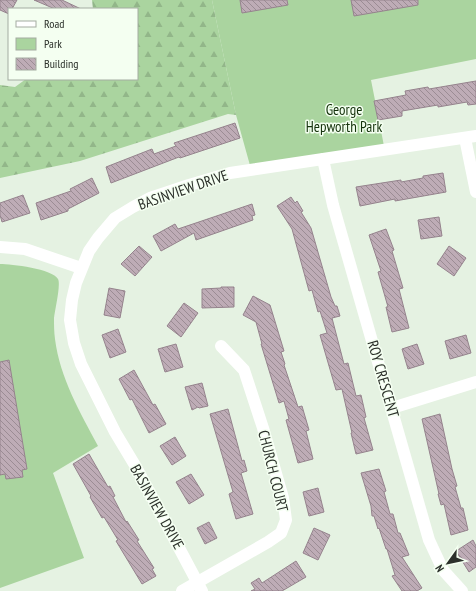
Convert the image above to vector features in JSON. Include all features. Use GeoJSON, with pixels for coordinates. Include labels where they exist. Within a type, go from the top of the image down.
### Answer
{"type":"FeatureCollection","features":[{"type":"Feature","properties":{"kind":"street","name":"BASINVIEW DRIVE"},"geometry":{"type":"LineString","coordinates":[[200,587],[154,500],[115,432],[81,364],[74,343],[70,320],[76,283],[89,251],[115,218],[133,207],[150,198],[230,173],[471,137]]}},
{"type":"Feature","properties":{"kind":"street"},"geometry":{"type":"LineString","coordinates":[[471,137],[476,192]]}},
{"type":"Feature","properties":{"kind":"street","name":"ROY CRESCENT"},"geometry":{"type":"LineString","coordinates":[[323,158],[333,205],[429,540],[444,570],[462,591]]}},
{"type":"Feature","properties":{"kind":"street"},"geometry":{"type":"LineString","coordinates":[[0,247],[25,249],[81,268]]}},
{"type":"Feature","properties":{"kind":"street","name":"CHURCH COURT"},"geometry":{"type":"LineString","coordinates":[[182,591],[200,587],[262,546],[281,533],[286,520],[283,498],[278,480],[244,370],[222,346]]}},
{"type":"Feature","properties":{"kind":"street"},"geometry":{"type":"LineString","coordinates":[[392,408],[476,382]]}},
{"type":"Feature","properties":{"kind":"green space"},"geometry":{"type":"Polygon","coordinates":[[[92,0],[212,0],[236,115],[228,114],[80,161],[0,178],[0,85],[15,87],[25,80],[138,80],[138,8],[93,8],[92,0]]]}},
{"type":"Feature","properties":{"kind":"green space","name":"George Hepworth Park"},"geometry":{"type":"Polygon","coordinates":[[[212,0],[476,0],[476,59],[371,80],[384,146],[251,169],[236,115],[212,0]]]}},
{"type":"Feature","properties":{"kind":"green space"},"geometry":{"type":"Polygon","coordinates":[[[0,264],[22,266],[48,272],[55,275],[58,279],[59,282],[54,318],[55,336],[61,367],[84,420],[98,446],[53,473],[84,558],[0,588],[0,264]]]}},
{"type":"Feature","properties":{"kind":"building"},"geometry":{"type":"Polygon","coordinates":[[[0,0],[17,0],[13,8],[8,8],[8,14],[0,10],[0,0]]]}},
{"type":"Feature","properties":{"kind":"building"},"geometry":{"type":"Polygon","coordinates":[[[34,0],[62,0],[79,8],[53,8],[34,0]]]}},
{"type":"Feature","properties":{"kind":"building"},"geometry":{"type":"Polygon","coordinates":[[[240,0],[287,0],[288,5],[242,13],[240,0]]]}},
{"type":"Feature","properties":{"kind":"building"},"geometry":{"type":"Polygon","coordinates":[[[351,0],[418,0],[418,5],[354,16],[351,0]]]}},
{"type":"Feature","properties":{"kind":"building"},"geometry":{"type":"Polygon","coordinates":[[[476,81],[476,104],[468,105],[467,102],[438,107],[438,105],[402,111],[402,116],[378,120],[374,101],[406,95],[405,91],[428,87],[429,89],[476,81]]]}},
{"type":"Feature","properties":{"kind":"building"},"geometry":{"type":"Polygon","coordinates":[[[235,123],[240,138],[180,158],[179,157],[111,183],[106,167],[152,149],[154,154],[176,146],[174,143],[235,123]]]}},
{"type":"Feature","properties":{"kind":"building"},"geometry":{"type":"Polygon","coordinates":[[[443,173],[446,192],[395,201],[395,199],[360,206],[356,187],[401,180],[401,182],[423,178],[423,176],[443,173]]]}},
{"type":"Feature","properties":{"kind":"building"},"geometry":{"type":"Polygon","coordinates":[[[92,178],[99,193],[68,209],[68,211],[41,220],[36,203],[71,191],[70,189],[92,178]]]}},
{"type":"Feature","properties":{"kind":"building"},"geometry":{"type":"Polygon","coordinates":[[[23,195],[30,213],[2,222],[0,215],[0,203],[23,195]]]}},
{"type":"Feature","properties":{"kind":"building"},"geometry":{"type":"Polygon","coordinates":[[[291,197],[295,203],[297,201],[303,211],[301,212],[311,228],[331,297],[335,306],[337,306],[340,316],[332,318],[344,364],[348,363],[356,396],[361,395],[366,417],[364,418],[373,450],[356,454],[342,389],[336,390],[320,335],[327,333],[320,311],[318,312],[312,290],[309,291],[292,229],[277,206],[291,197]]]}},
{"type":"Feature","properties":{"kind":"building"},"geometry":{"type":"Polygon","coordinates":[[[252,204],[255,215],[252,216],[253,220],[196,240],[194,233],[161,251],[153,236],[175,224],[178,229],[252,204]]]}},
{"type":"Feature","properties":{"kind":"building"},"geometry":{"type":"Polygon","coordinates":[[[439,217],[442,236],[421,239],[418,220],[439,217]]]}},
{"type":"Feature","properties":{"kind":"building"},"geometry":{"type":"Polygon","coordinates":[[[386,229],[394,250],[392,251],[403,288],[399,289],[409,328],[392,332],[386,307],[388,307],[378,272],[381,271],[369,235],[386,229]]]}},
{"type":"Feature","properties":{"kind":"building"},"geometry":{"type":"Polygon","coordinates":[[[139,246],[152,257],[135,276],[121,264],[139,246]]]}},
{"type":"Feature","properties":{"kind":"building"},"geometry":{"type":"Polygon","coordinates":[[[449,246],[466,258],[454,276],[437,264],[449,246]]]}},
{"type":"Feature","properties":{"kind":"building"},"geometry":{"type":"Polygon","coordinates":[[[234,287],[234,307],[202,308],[202,289],[234,287]]]}},
{"type":"Feature","properties":{"kind":"building"},"geometry":{"type":"Polygon","coordinates":[[[109,288],[125,291],[120,318],[104,315],[109,288]]]}},
{"type":"Feature","properties":{"kind":"building"},"geometry":{"type":"Polygon","coordinates":[[[253,296],[270,305],[284,351],[281,352],[284,365],[298,407],[302,406],[309,430],[306,431],[313,459],[298,463],[286,420],[289,419],[284,401],[279,403],[256,322],[243,315],[253,296]]]}},
{"type":"Feature","properties":{"kind":"building"},"geometry":{"type":"Polygon","coordinates":[[[184,303],[198,313],[181,337],[167,326],[184,303]]]}},
{"type":"Feature","properties":{"kind":"building"},"geometry":{"type":"Polygon","coordinates":[[[118,329],[126,352],[110,358],[102,335],[118,329]]]}},
{"type":"Feature","properties":{"kind":"building"},"geometry":{"type":"Polygon","coordinates":[[[466,335],[471,353],[450,359],[445,341],[466,335]]]}},
{"type":"Feature","properties":{"kind":"building"},"geometry":{"type":"Polygon","coordinates":[[[176,344],[183,367],[165,372],[158,349],[176,344]]]}},
{"type":"Feature","properties":{"kind":"building"},"geometry":{"type":"Polygon","coordinates":[[[417,344],[424,364],[408,369],[402,349],[417,344]]]}},
{"type":"Feature","properties":{"kind":"building"},"geometry":{"type":"Polygon","coordinates":[[[9,360],[27,469],[22,470],[23,477],[6,479],[5,474],[0,475],[0,362],[9,360]]]}},
{"type":"Feature","properties":{"kind":"building"},"geometry":{"type":"Polygon","coordinates":[[[134,370],[153,405],[155,404],[166,424],[149,433],[132,399],[130,400],[119,379],[134,370]]]}},
{"type":"Feature","properties":{"kind":"building"},"geometry":{"type":"Polygon","coordinates":[[[202,383],[208,406],[198,407],[192,410],[185,387],[202,383]]]}},
{"type":"Feature","properties":{"kind":"building"},"geometry":{"type":"Polygon","coordinates":[[[228,409],[242,461],[244,460],[247,471],[241,473],[253,514],[236,519],[229,494],[233,492],[210,414],[228,409]]]}},
{"type":"Feature","properties":{"kind":"building"},"geometry":{"type":"Polygon","coordinates":[[[440,414],[457,486],[455,487],[461,508],[463,508],[468,530],[451,535],[444,504],[441,505],[438,494],[422,419],[440,414]]]}},
{"type":"Feature","properties":{"kind":"building"},"geometry":{"type":"Polygon","coordinates":[[[175,437],[186,456],[172,465],[160,446],[175,437]]]}},
{"type":"Feature","properties":{"kind":"building"},"geometry":{"type":"Polygon","coordinates":[[[89,454],[108,487],[110,486],[115,496],[113,497],[126,522],[127,521],[139,540],[137,541],[154,568],[152,569],[156,576],[142,584],[116,541],[118,540],[104,517],[102,518],[73,464],[89,454]]]}},
{"type":"Feature","properties":{"kind":"building"},"geometry":{"type":"Polygon","coordinates":[[[379,469],[386,491],[384,492],[390,514],[393,514],[398,533],[400,533],[409,555],[402,557],[422,588],[417,591],[402,591],[392,576],[395,575],[387,549],[374,516],[372,516],[371,506],[361,473],[379,469]]]}},
{"type":"Feature","properties":{"kind":"building"},"geometry":{"type":"Polygon","coordinates":[[[191,474],[204,495],[189,504],[176,482],[191,474]]]}},
{"type":"Feature","properties":{"kind":"building"},"geometry":{"type":"Polygon","coordinates":[[[318,488],[324,512],[309,516],[303,492],[318,488]]]}},
{"type":"Feature","properties":{"kind":"building"},"geometry":{"type":"Polygon","coordinates":[[[209,522],[217,538],[205,544],[197,528],[209,522]]]}},
{"type":"Feature","properties":{"kind":"building"},"geometry":{"type":"Polygon","coordinates":[[[314,528],[330,535],[318,560],[303,553],[314,528]]]}},
{"type":"Feature","properties":{"kind":"building"},"geometry":{"type":"Polygon","coordinates":[[[473,540],[476,546],[476,567],[469,572],[456,551],[473,540]]]}},
{"type":"Feature","properties":{"kind":"building"},"geometry":{"type":"Polygon","coordinates":[[[296,561],[306,577],[282,591],[251,591],[255,589],[251,583],[259,578],[262,583],[296,561]]]}}]}
